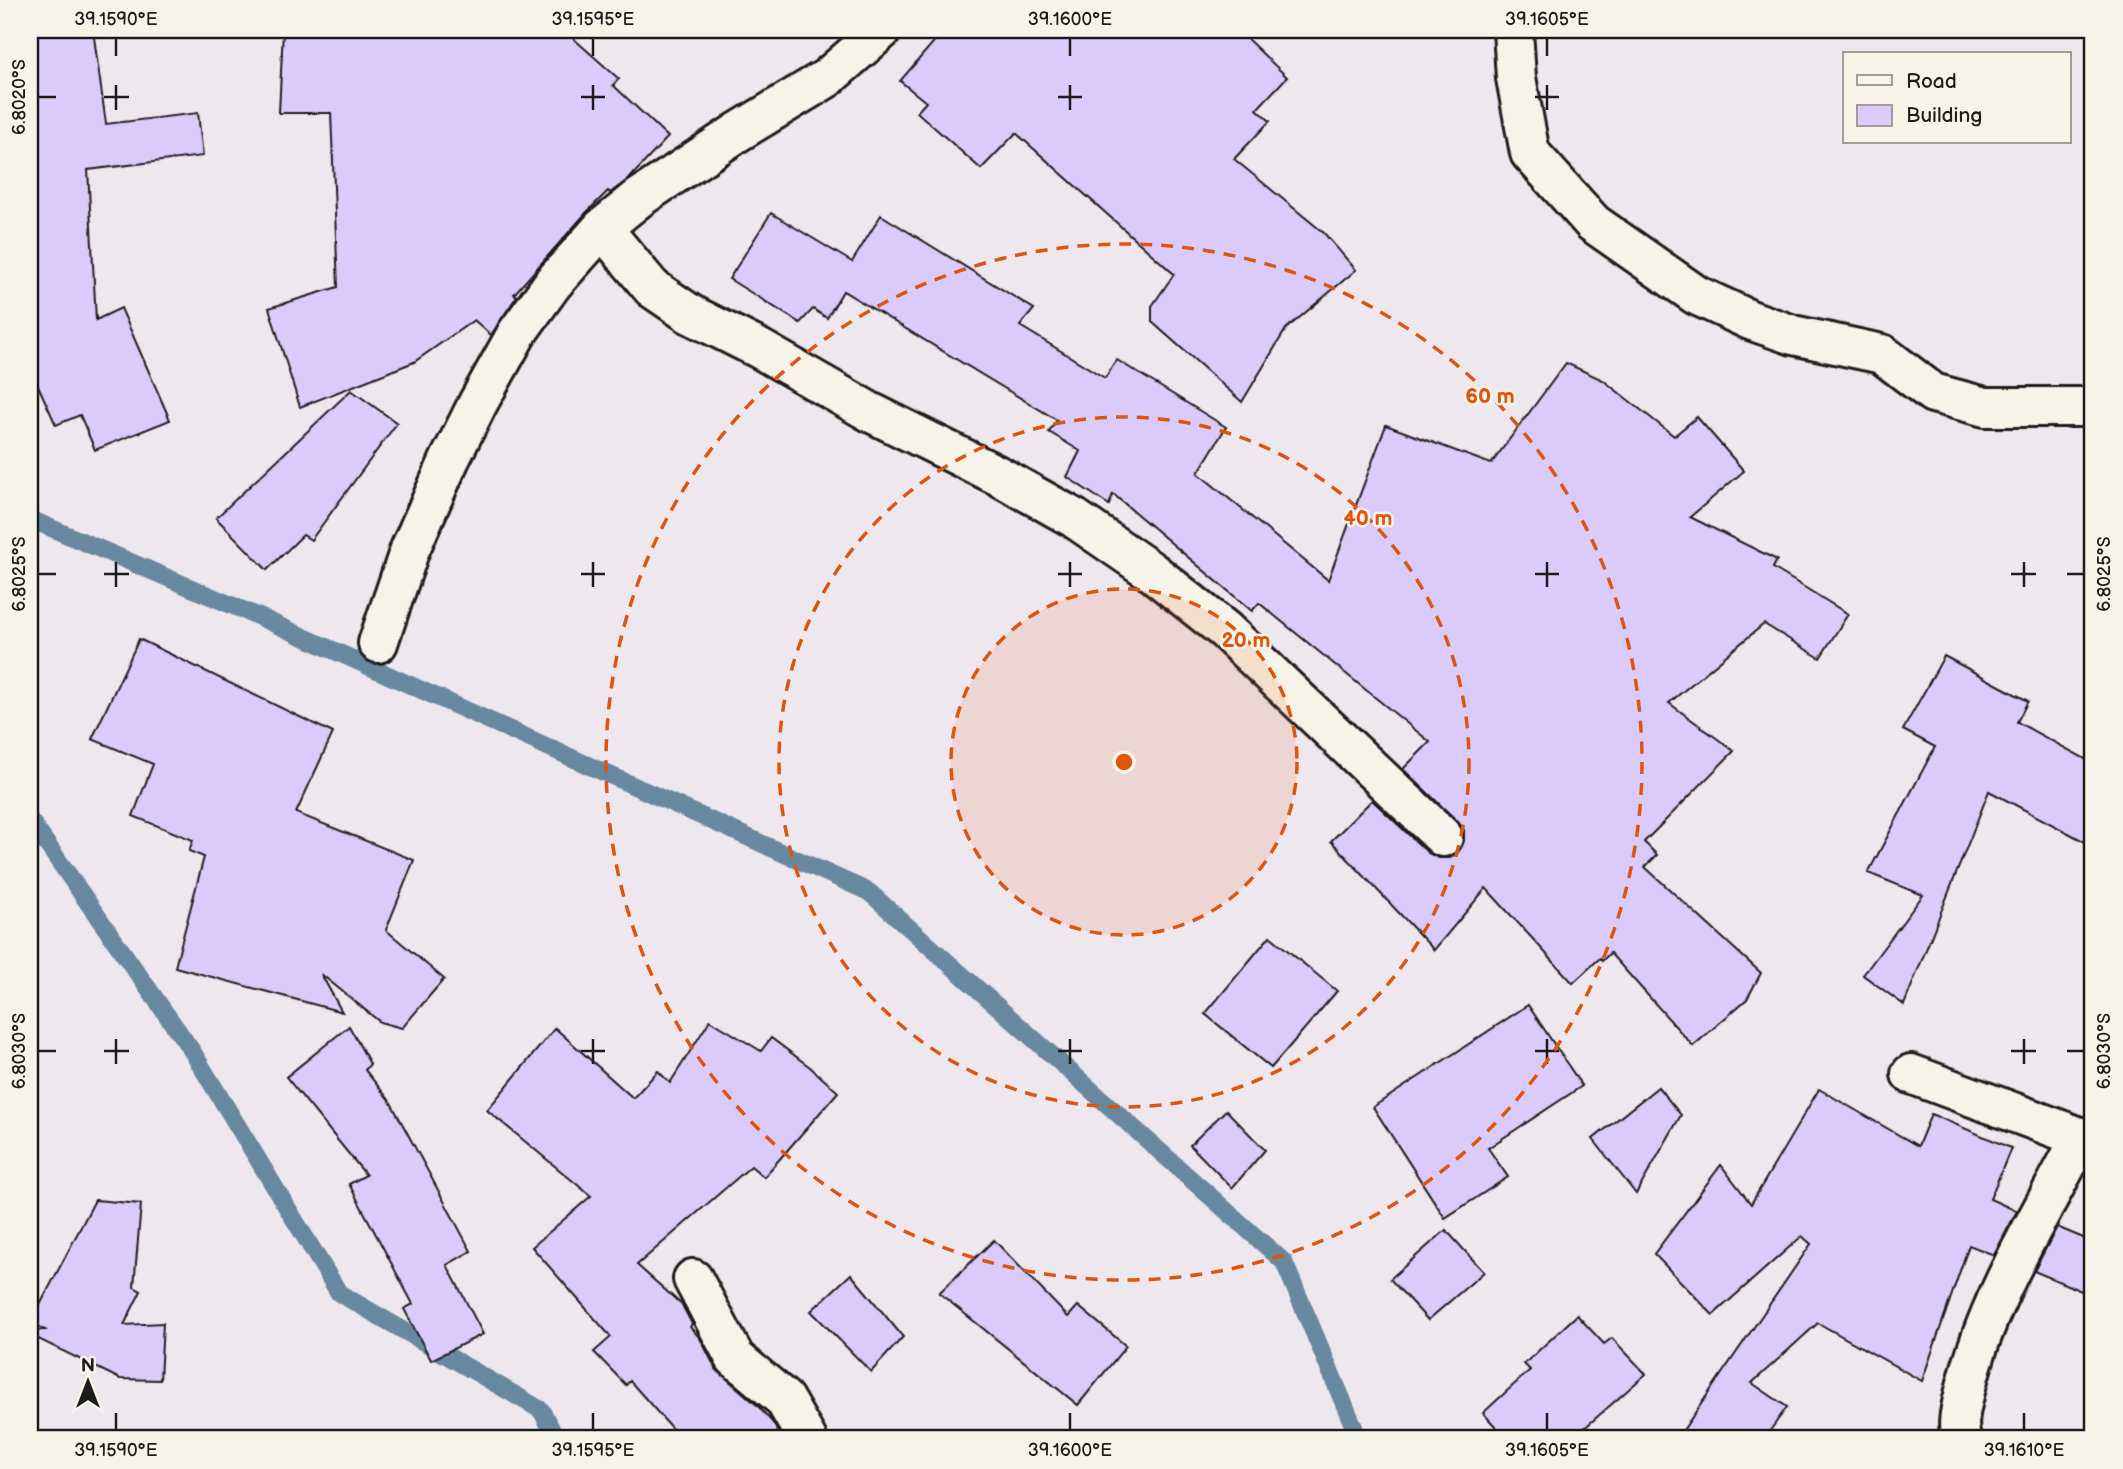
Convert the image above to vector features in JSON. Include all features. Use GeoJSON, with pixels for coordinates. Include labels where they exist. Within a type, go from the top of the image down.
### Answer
{"type":"FeatureCollection","features":[{"type":"Feature","properties":{"kind":"street"},"geometry":{"type":"LineString","coordinates":[[378,643],[410,550],[478,402],[517,333],[553,283],[602,228],[673,174],[827,78],[882,30]]}},
{"type":"Feature","properties":{"kind":"street"},"geometry":{"type":"LineString","coordinates":[[1513,30],[1516,78],[1530,153],[1592,223],[1696,295],[1750,320],[1793,335],[1882,354],[1933,393],[1985,407],[2093,407]]}},
{"type":"Feature","properties":{"kind":"street"},"geometry":{"type":"LineString","coordinates":[[602,228],[652,288],[690,314],[760,349],[870,412],[1010,482],[1074,518],[1151,571],[1225,630],[1443,837]]}},
{"type":"Feature","properties":{"kind":"street"},"geometry":{"type":"LineString","coordinates":[[1911,1074],[2087,1140],[2024,1241],[1975,1350],[1957,1425],[1961,1439]]}},
{"type":"Feature","properties":{"kind":"street"},"geometry":{"type":"LineString","coordinates":[[693,1279],[735,1359],[784,1399],[807,1439]]}},
{"type":"Feature","properties":{"kind":"building"},"geometry":{"type":"Polygon","coordinates":[[[30,30],[93,30],[106,124],[198,113],[203,156],[88,170],[96,320],[121,308],[170,420],[95,450],[80,415],[56,425],[30,368],[30,30]]]}},
{"type":"Feature","properties":{"kind":"building"},"geometry":{"type":"Polygon","coordinates":[[[283,30],[564,30],[619,79],[613,85],[668,137],[630,178],[610,193],[608,191],[586,213],[514,294],[517,296],[491,335],[474,320],[414,362],[300,407],[269,308],[338,287],[331,113],[279,113],[283,30]]]}},
{"type":"Feature","properties":{"kind":"building"},"geometry":{"type":"Polygon","coordinates":[[[944,30],[1238,30],[1287,77],[1257,109],[1270,121],[1234,159],[1324,233],[1356,270],[1286,329],[1242,402],[1152,322],[1152,306],[1174,274],[1016,133],[981,169],[917,112],[926,102],[900,81],[944,30]]]}},
{"type":"Feature","properties":{"kind":"building"},"geometry":{"type":"Polygon","coordinates":[[[771,213],[852,262],[881,215],[1034,309],[1020,326],[1105,378],[1117,360],[1226,427],[1198,473],[1328,580],[1386,425],[1491,464],[1566,363],[1603,380],[1674,436],[1697,417],[1744,471],[1690,517],[1777,560],[1773,568],[1848,614],[1820,658],[1764,624],[1669,703],[1734,751],[1644,842],[1657,855],[1645,867],[1761,973],[1747,999],[1693,1046],[1610,953],[1602,961],[1600,958],[1573,983],[1486,888],[1434,950],[1331,841],[1372,800],[1428,853],[1439,858],[1450,858],[1458,852],[1464,841],[1464,830],[1403,769],[1430,742],[1259,603],[1252,611],[1113,494],[1109,505],[1067,477],[1080,451],[1049,432],[1057,420],[843,291],[827,318],[813,309],[800,323],[729,279],[771,213]]]}},
{"type":"Feature","properties":{"kind":"building"},"geometry":{"type":"Polygon","coordinates":[[[351,390],[397,423],[311,540],[303,535],[267,570],[216,518],[351,390]]]}},
{"type":"Feature","properties":{"kind":"building"},"geometry":{"type":"Polygon","coordinates":[[[139,639],[333,733],[296,813],[414,860],[386,930],[444,979],[402,1028],[380,1022],[321,974],[342,1012],[175,967],[204,857],[189,851],[193,840],[133,816],[153,764],[92,739],[139,639]]]}},
{"type":"Feature","properties":{"kind":"building"},"geometry":{"type":"Polygon","coordinates":[[[1944,656],[2028,701],[2017,722],[2093,763],[2093,846],[1989,791],[1904,1005],[1863,975],[1923,895],[1868,873],[1935,747],[1903,730],[1944,656]]]}},
{"type":"Feature","properties":{"kind":"building"},"geometry":{"type":"Polygon","coordinates":[[[1270,936],[1337,991],[1271,1068],[1205,1014],[1270,936]]]}},
{"type":"Feature","properties":{"kind":"building"},"geometry":{"type":"Polygon","coordinates":[[[1528,1005],[1582,1086],[1488,1148],[1508,1177],[1445,1218],[1373,1107],[1528,1005]]]}},
{"type":"Feature","properties":{"kind":"building"},"geometry":{"type":"Polygon","coordinates":[[[710,1020],[761,1051],[771,1038],[838,1092],[764,1177],[751,1166],[637,1265],[682,1305],[692,1324],[690,1327],[700,1338],[716,1369],[757,1405],[773,1423],[782,1439],[681,1439],[630,1381],[626,1385],[594,1352],[611,1337],[532,1247],[591,1196],[487,1110],[555,1028],[633,1098],[658,1071],[670,1083],[710,1020]]]}},
{"type":"Feature","properties":{"kind":"building"},"geometry":{"type":"Polygon","coordinates":[[[349,1026],[370,1064],[365,1070],[390,1101],[471,1251],[447,1265],[483,1334],[431,1360],[404,1309],[413,1304],[349,1184],[366,1175],[286,1077],[349,1026]]]}},
{"type":"Feature","properties":{"kind":"building"},"geometry":{"type":"Polygon","coordinates":[[[1658,1087],[1681,1115],[1636,1194],[1593,1139],[1658,1087]]]}},
{"type":"Feature","properties":{"kind":"building"},"geometry":{"type":"Polygon","coordinates":[[[1819,1089],[1918,1146],[1931,1114],[2011,1148],[1990,1199],[2017,1211],[1994,1255],[1969,1245],[1922,1381],[1818,1323],[1752,1383],[1787,1407],[1764,1439],[1677,1439],[1811,1244],[1802,1236],[1713,1315],[1654,1254],[1721,1165],[1751,1204],[1819,1089]]]}},
{"type":"Feature","properties":{"kind":"building"},"geometry":{"type":"Polygon","coordinates":[[[1226,1110],[1265,1150],[1232,1188],[1190,1145],[1226,1110]]]}},
{"type":"Feature","properties":{"kind":"building"},"geometry":{"type":"Polygon","coordinates":[[[95,1200],[141,1204],[134,1287],[141,1291],[124,1325],[163,1323],[160,1380],[120,1379],[30,1335],[30,1331],[45,1330],[31,1322],[95,1200]]]}},
{"type":"Feature","properties":{"kind":"building"},"geometry":{"type":"Polygon","coordinates":[[[2057,1227],[2093,1242],[2093,1296],[2034,1271],[2057,1227]]]}},
{"type":"Feature","properties":{"kind":"building"},"geometry":{"type":"Polygon","coordinates":[[[1446,1230],[1484,1272],[1428,1320],[1390,1279],[1446,1230]]]}},
{"type":"Feature","properties":{"kind":"building"},"geometry":{"type":"Polygon","coordinates":[[[994,1240],[1068,1317],[1078,1306],[1126,1346],[1078,1405],[939,1293],[994,1240]]]}},
{"type":"Feature","properties":{"kind":"building"},"geometry":{"type":"Polygon","coordinates":[[[851,1274],[903,1337],[871,1372],[811,1311],[851,1274]]]}},
{"type":"Feature","properties":{"kind":"building"},"geometry":{"type":"Polygon","coordinates":[[[1577,1315],[1604,1344],[1612,1338],[1646,1374],[1572,1439],[1507,1439],[1483,1413],[1530,1370],[1524,1364],[1577,1315]]]}},
{"type":"Feature","properties":{"kind":"waterway"},"geometry":{"type":"LineString","coordinates":[[30,519],[264,619],[869,892],[1284,1262],[1359,1439]]}},
{"type":"Feature","properties":{"kind":"waterway"},"geometry":{"type":"LineString","coordinates":[[30,820],[192,1051],[339,1293],[541,1410],[557,1439]]}}]}
